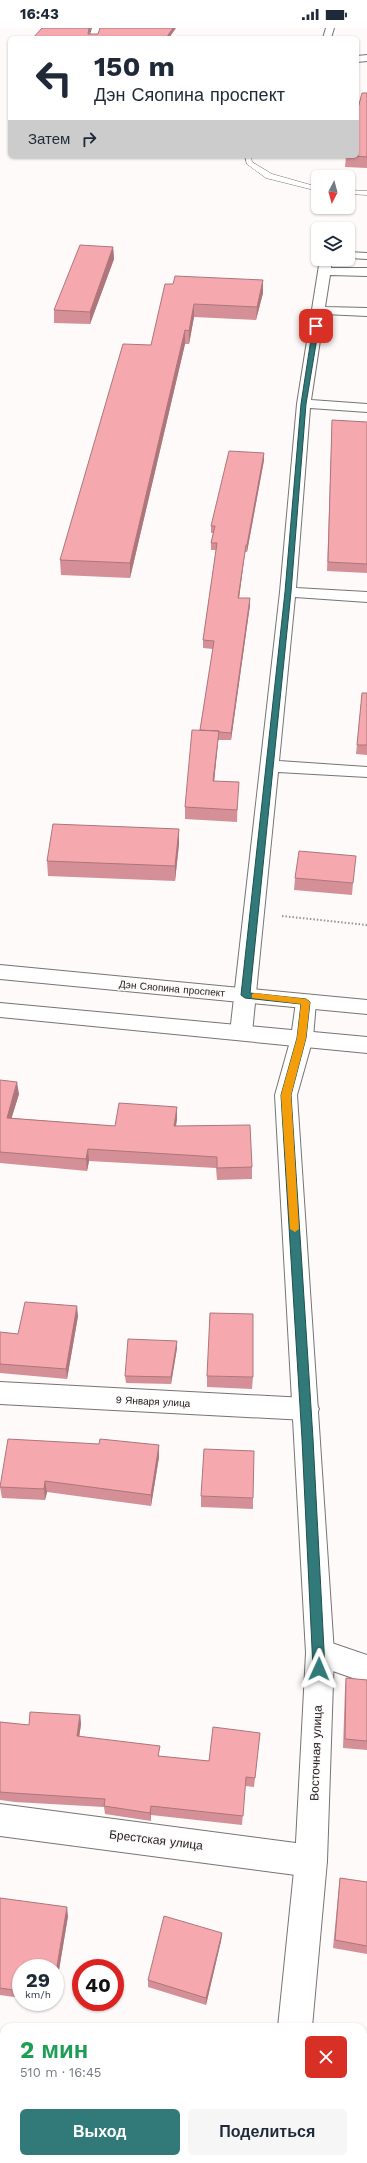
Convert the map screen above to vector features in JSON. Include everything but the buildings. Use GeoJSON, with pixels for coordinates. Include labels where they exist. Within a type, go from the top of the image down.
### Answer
{"type":"FeatureCollection","features":[{"type":"Feature","properties":{"kind":"street"},"geometry":{"type":"LineString","coordinates":[[355,255],[367,256]]}},
{"type":"Feature","properties":{"kind":"street"},"geometry":{"type":"LineString","coordinates":[[241,1034],[288,592],[304,404],[326,266]]}},
{"type":"Feature","properties":{"kind":"street"},"geometry":{"type":"LineString","coordinates":[[332,266],[367,272]]}},
{"type":"Feature","properties":{"kind":"street"},"geometry":{"type":"LineString","coordinates":[[318,310],[367,312]]}},
{"type":"Feature","properties":{"kind":"street"},"geometry":{"type":"LineString","coordinates":[[304,404],[367,408]]}},
{"type":"Feature","properties":{"kind":"street"},"geometry":{"type":"LineString","coordinates":[[288,592],[367,597]]}},
{"type":"Feature","properties":{"kind":"street"},"geometry":{"type":"LineString","coordinates":[[269,766],[367,772]]}},
{"type":"Feature","properties":{"kind":"street","name":"Дэн Сяопина проспект"},"geometry":{"type":"LineString","coordinates":[[0,972],[367,1007]]}},
{"type":"Feature","properties":{"kind":"street","name":"Восточная улица"},"geometry":{"type":"LineString","coordinates":[[295,2023],[311,1860],[320,1653],[286,1095],[302,1038],[306,1002]]}},
{"type":"Feature","properties":{"kind":"street"},"geometry":{"type":"LineString","coordinates":[[0,1010],[367,1045]]}},
{"type":"Feature","properties":{"kind":"street","name":"9 Января улица"},"geometry":{"type":"LineString","coordinates":[[0,1393],[306,1409]]}},
{"type":"Feature","properties":{"kind":"street"},"geometry":{"type":"LineString","coordinates":[[320,1653],[367,1669]]}},
{"type":"Feature","properties":{"kind":"street","name":"Брестская улица"},"geometry":{"type":"LineString","coordinates":[[0,1820],[311,1860]]}},
{"type":"Feature","properties":{"kind":"lane"},"geometry":{"type":"LineString","coordinates":[[248,158],[249,163],[269,176],[311,187]]}},
{"type":"Feature","properties":{"kind":"lane"},"geometry":{"type":"LineString","coordinates":[[355,192],[367,193]]}},
{"type":"Feature","properties":{"kind":"path"},"geometry":{"type":"LineString","coordinates":[[254,913],[367,925]]}},
{"type":"Feature","properties":{"kind":"slow traffic"},"geometry":{"type":"LineString","coordinates":[[255,996],[306,1002],[302,1038],[286,1095],[295,1229]]}},
{"type":"Feature","properties":{"kind":"route"},"geometry":{"type":"LineString","coordinates":[[316,326],[304,404],[288,592],[245,995],[306,1002],[302,1038],[286,1095],[308,1439],[320,1653],[319,1669]]}}]}
